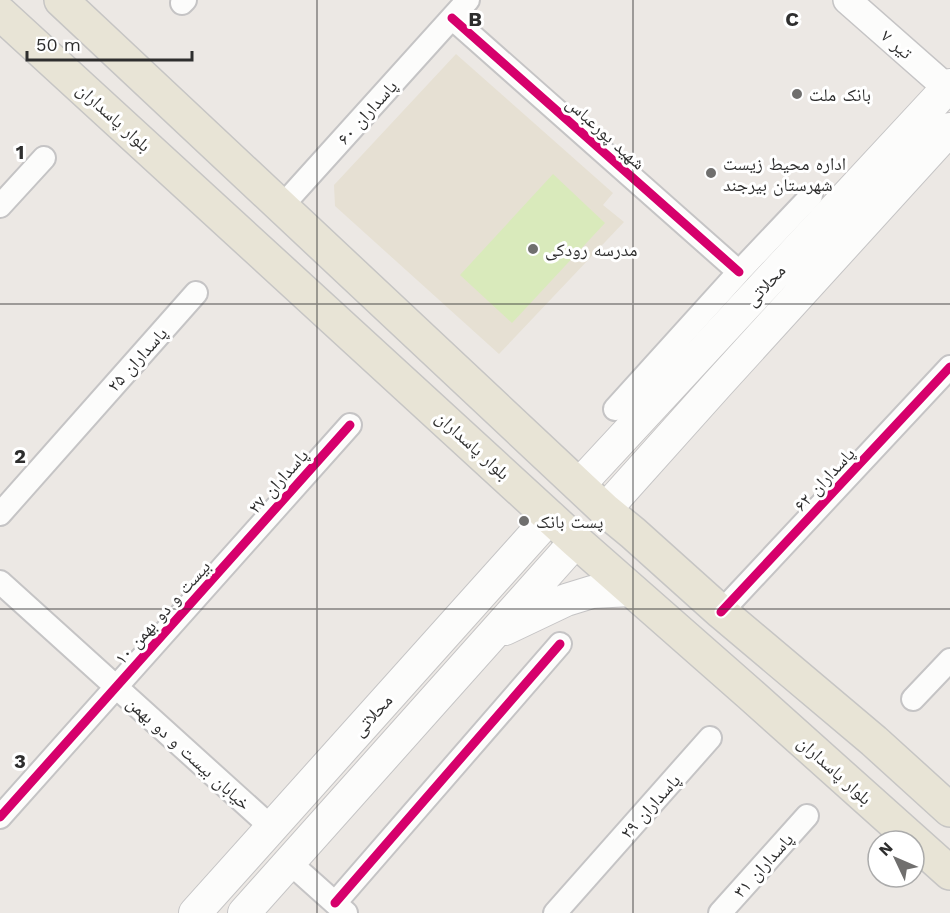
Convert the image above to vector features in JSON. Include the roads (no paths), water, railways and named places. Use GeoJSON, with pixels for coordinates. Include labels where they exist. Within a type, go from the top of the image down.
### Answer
{"type":"FeatureCollection","features":[{"type":"Feature","properties":{"kind":"main road"},"geometry":{"type":"LineString","coordinates":[[61,0],[605,510],[721,612],[874,741],[950,810]]}},
{"type":"Feature","properties":{"kind":"main road","name":"بلوار پاسداران"},"geometry":{"type":"LineString","coordinates":[[0,13],[576,541],[950,873]]}},
{"type":"Feature","properties":{"kind":"main road","name":"محلاتی"},"geometry":{"type":"LineString","coordinates":[[579,485],[948,87]]}},
{"type":"Feature","properties":{"kind":"main road","name":"محلاتی"},"geometry":{"type":"LineString","coordinates":[[605,510],[950,129]]}},
{"type":"Feature","properties":{"kind":"main road"},"geometry":{"type":"LineString","coordinates":[[550,517],[579,485]]}},
{"type":"Feature","properties":{"kind":"main road"},"geometry":{"type":"LineString","coordinates":[[576,541],[605,510]]}},
{"type":"Feature","properties":{"kind":"main road","name":"محلاتی"},"geometry":{"type":"LineString","coordinates":[[195,913],[550,517]]}},
{"type":"Feature","properties":{"kind":"main road","name":"محلاتی"},"geometry":{"type":"LineString","coordinates":[[244,913],[576,541]]}},
{"type":"Feature","properties":{"kind":"main road"},"geometry":{"type":"LineString","coordinates":[[493,634],[566,600],[592,592],[632,590]]}},
{"type":"Feature","properties":{"kind":"street","name":"پاسداران ۶۰"},"geometry":{"type":"LineString","coordinates":[[282,206],[468,0]]}},
{"type":"Feature","properties":{"kind":"street","name":"۷ تیر"},"geometry":{"type":"LineString","coordinates":[[847,0],[948,87]]}},
{"type":"Feature","properties":{"kind":"street","name":"شهید پورعباس"},"geometry":{"type":"LineString","coordinates":[[452,18],[739,272]]}},
{"type":"Feature","properties":{"kind":"street"},"geometry":{"type":"LineString","coordinates":[[0,206],[44,158]]}},
{"type":"Feature","properties":{"kind":"street"},"geometry":{"type":"LineString","coordinates":[[615,409],[811,196]]}},
{"type":"Feature","properties":{"kind":"street","name":"پاسداران ۲۵"},"geometry":{"type":"LineString","coordinates":[[0,514],[196,293]]}},
{"type":"Feature","properties":{"kind":"street","name":"پاسداران ۶۲"},"geometry":{"type":"LineString","coordinates":[[721,612],[950,368]]}},
{"type":"Feature","properties":{"kind":"street","name":"پاسداران ۲۷"},"geometry":{"type":"LineString","coordinates":[[232,558],[350,425]]}},
{"type":"Feature","properties":{"kind":"street","name":"بیست و دو بهمن ۱۰"},"geometry":{"type":"LineString","coordinates":[[0,816],[232,558]]}},
{"type":"Feature","properties":{"kind":"street","name":"خیابان بیست و دو بهمن"},"geometry":{"type":"LineString","coordinates":[[0,582],[271,827]]}},
{"type":"Feature","properties":{"kind":"street"},"geometry":{"type":"LineString","coordinates":[[289,862],[341,908],[560,645]]}},
{"type":"Feature","properties":{"kind":"street"},"geometry":{"type":"LineString","coordinates":[[913,699],[950,660]]}},
{"type":"Feature","properties":{"kind":"street","name":"پاسداران ۲۹"},"geometry":{"type":"LineString","coordinates":[[555,913],[710,738]]}},
{"type":"Feature","properties":{"kind":"street","name":"پاسداران ۳۱"},"geometry":{"type":"LineString","coordinates":[[720,913],[807,816]]}},
{"type":"Feature","properties":{"kind":"place","name":"بانک ملت"},"geometry":{"type":"Point","coordinates":[797,94]}},
{"type":"Feature","properties":{"kind":"place","name":"اداره محیط زیست شهرستان بیرجند"},"geometry":{"type":"Point","coordinates":[711,173]}},
{"type":"Feature","properties":{"kind":"place","name":"مدرسه رودکی"},"geometry":{"type":"Point","coordinates":[533,249]}},
{"type":"Feature","properties":{"kind":"place","name":"پست بانک"},"geometry":{"type":"Point","coordinates":[524,521]}}]}
